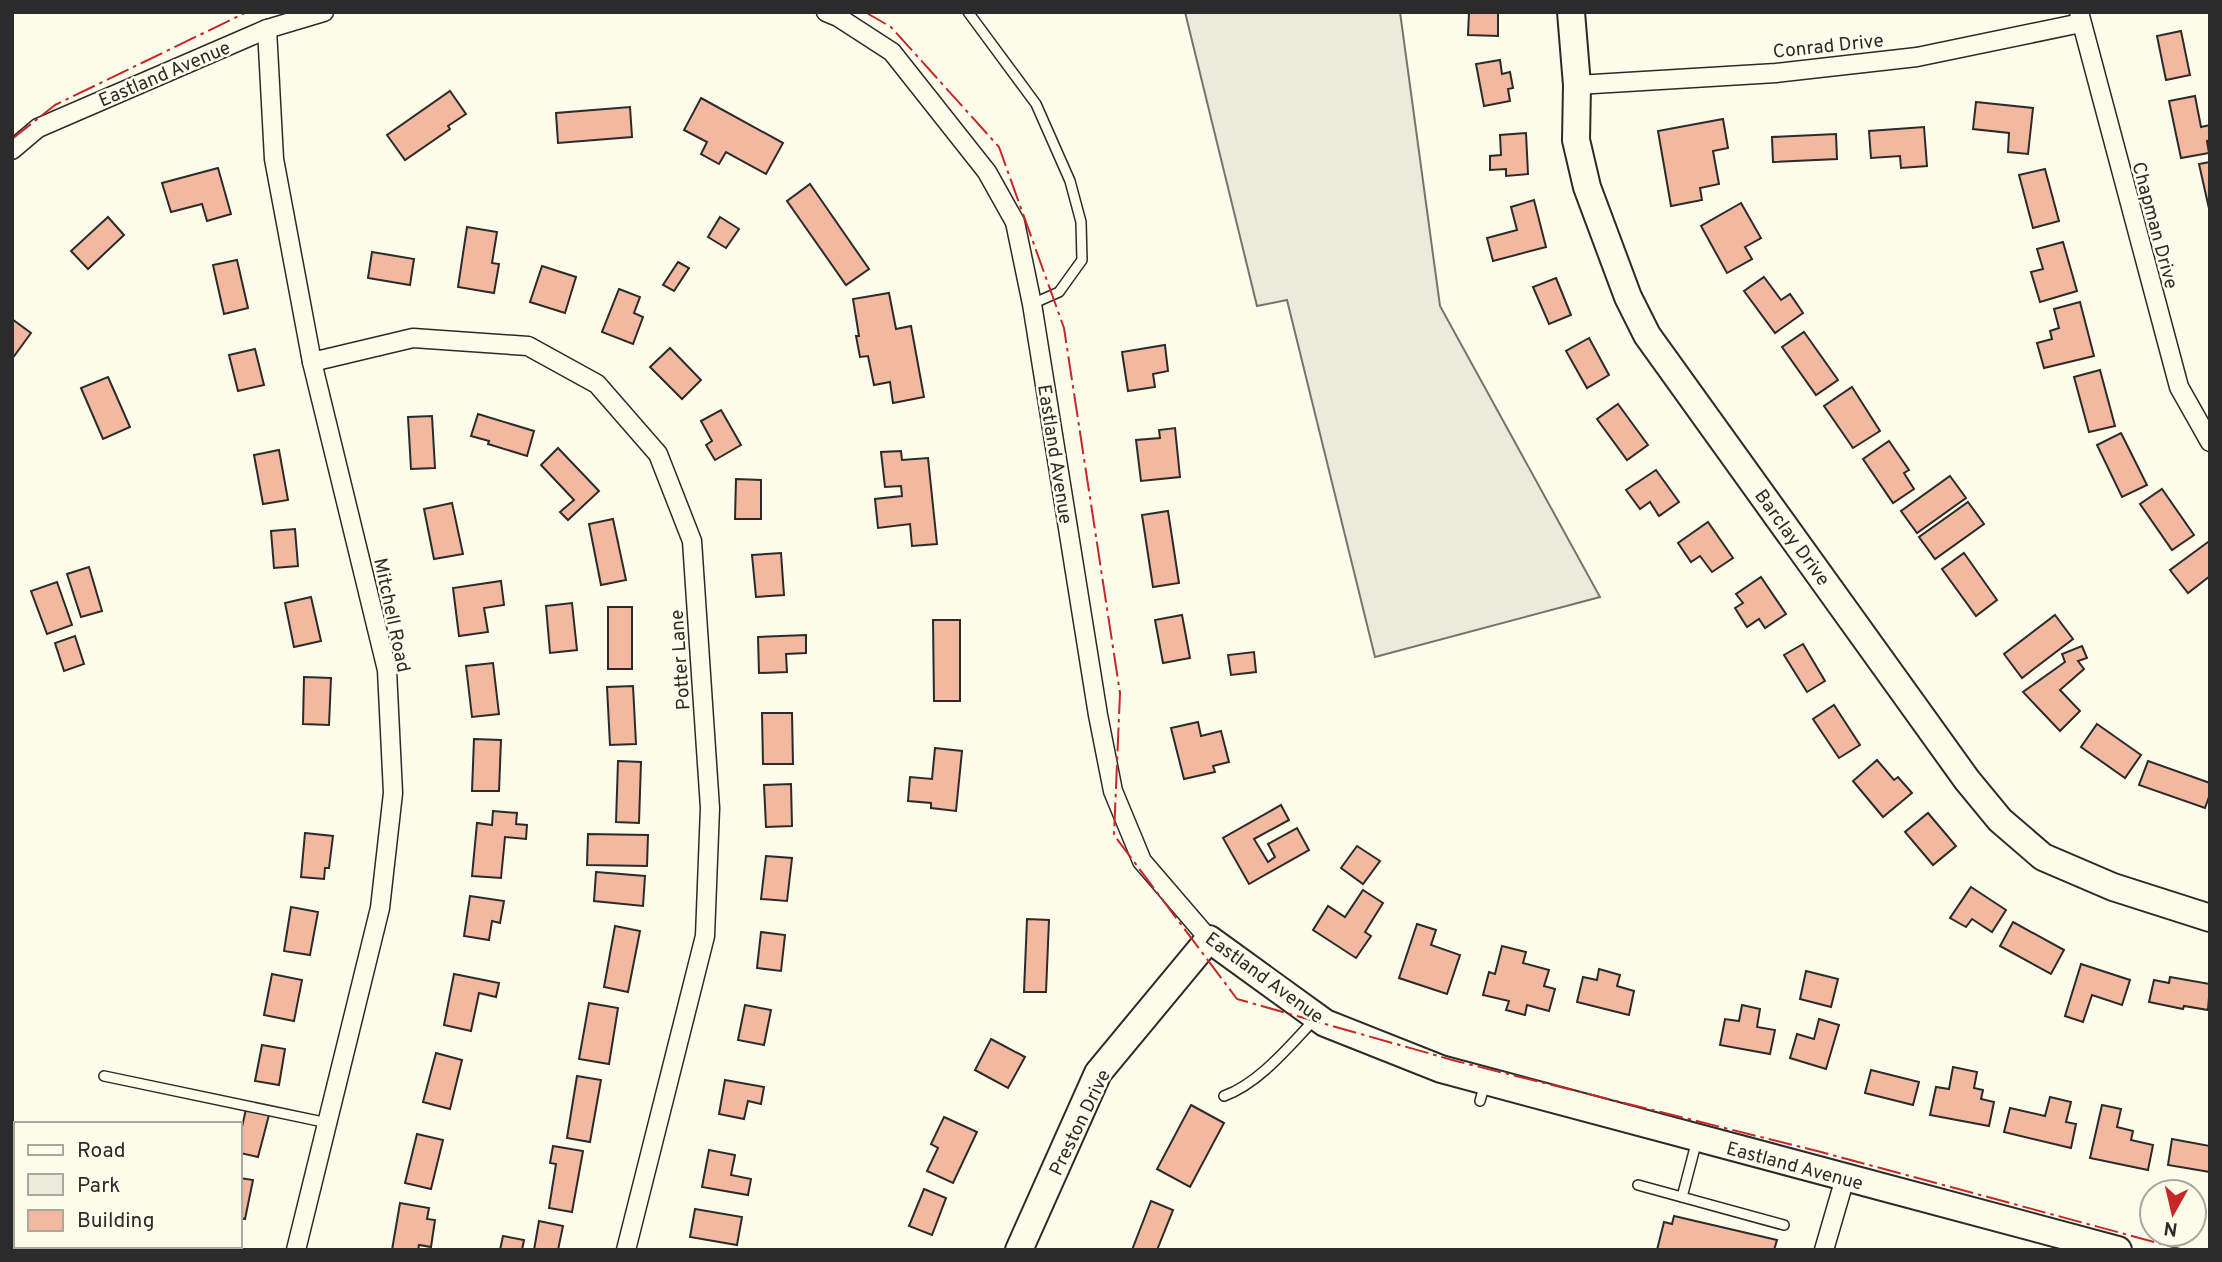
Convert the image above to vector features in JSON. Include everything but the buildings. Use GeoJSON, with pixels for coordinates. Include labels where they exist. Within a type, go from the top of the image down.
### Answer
{"type":"FeatureCollection","features":[{"type":"Feature","properties":{"kind":"street","name":"Eastland Avenue"},"geometry":{"type":"LineString","coordinates":[[12,150],[37,128],[267,29],[324,12]]}},
{"type":"Feature","properties":{"kind":"street","name":"Barclay Drive"},"geometry":{"type":"LineString","coordinates":[[1571,12],[1577,85],[1576,140],[1587,187],[1628,297],[1647,334],[1967,780],[2000,820],[2043,857],[2113,887],[2210,918]]}},
{"type":"Feature","properties":{"kind":"street","name":"Eastland Avenue"},"geometry":{"type":"LineString","coordinates":[[835,14],[891,52],[987,172],[1015,222],[1032,304],[1098,715],[1113,791],[1142,861],[1209,939],[1325,1023],[1441,1069],[1483,1091],[1698,1138],[2118,1250]]}},
{"type":"Feature","properties":{"kind":"street","name":"Conrad Drive"},"geometry":{"type":"LineString","coordinates":[[1577,85],[1776,73],[1917,57],[2080,18]]}},
{"type":"Feature","properties":{"kind":"street","name":"Chapman Drive"},"geometry":{"type":"LineString","coordinates":[[2080,18],[2179,387],[2210,442]]}},
{"type":"Feature","properties":{"kind":"street","name":"Mitchell Road"},"geometry":{"type":"LineString","coordinates":[[267,29],[274,159],[312,362],[387,670],[393,793],[380,908],[296,1250]]}},
{"type":"Feature","properties":{"kind":"street","name":"Potter Lane"},"geometry":{"type":"LineString","coordinates":[[312,362],[413,338],[528,346],[597,384],[658,454],[692,541],[710,808],[705,936],[625,1250]]}},
{"type":"Feature","properties":{"kind":"street","name":"Preston Drive"},"geometry":{"type":"LineString","coordinates":[[1019,1250],[1098,1073],[1209,939]]}},
{"type":"Feature","properties":{"kind":"street"},"geometry":{"type":"LineString","coordinates":[[1824,1250],[1845,1178]]}},
{"type":"Feature","properties":{"kind":"lane"},"geometry":{"type":"LineString","coordinates":[[968,12],[1036,104],[1070,181],[1081,222],[1082,260],[1059,292],[1032,304]]}},
{"type":"Feature","properties":{"kind":"lane"},"geometry":{"type":"LineString","coordinates":[[1224,1096],[1236,1092],[1275,1061],[1317,1017]]}},
{"type":"Feature","properties":{"kind":"lane"},"geometry":{"type":"LineString","coordinates":[[104,1076],[328,1123]]}},
{"type":"Feature","properties":{"kind":"lane"},"geometry":{"type":"LineString","coordinates":[[1682,1197],[1698,1138]]}},
{"type":"Feature","properties":{"kind":"lane"},"geometry":{"type":"LineString","coordinates":[[1638,1185],[1784,1225]]}},
{"type":"Feature","properties":{"kind":"green space"},"geometry":{"type":"Polygon","coordinates":[[[1185,12],[1400,12],[1440,306],[1600,597],[1375,657],[1287,300],[1257,306],[1185,12]]]}},
{"type":"Feature","properties":{"kind":"power"},"geometry":{"type":"LineString","coordinates":[[12,139],[55,105],[247,12]]}},
{"type":"Feature","properties":{"kind":"power"},"geometry":{"type":"LineString","coordinates":[[865,12],[891,27],[999,147],[1064,328],[1120,693],[1114,835],[1237,999],[1456,1061],[1821,1152],[2184,1250]]}}]}
